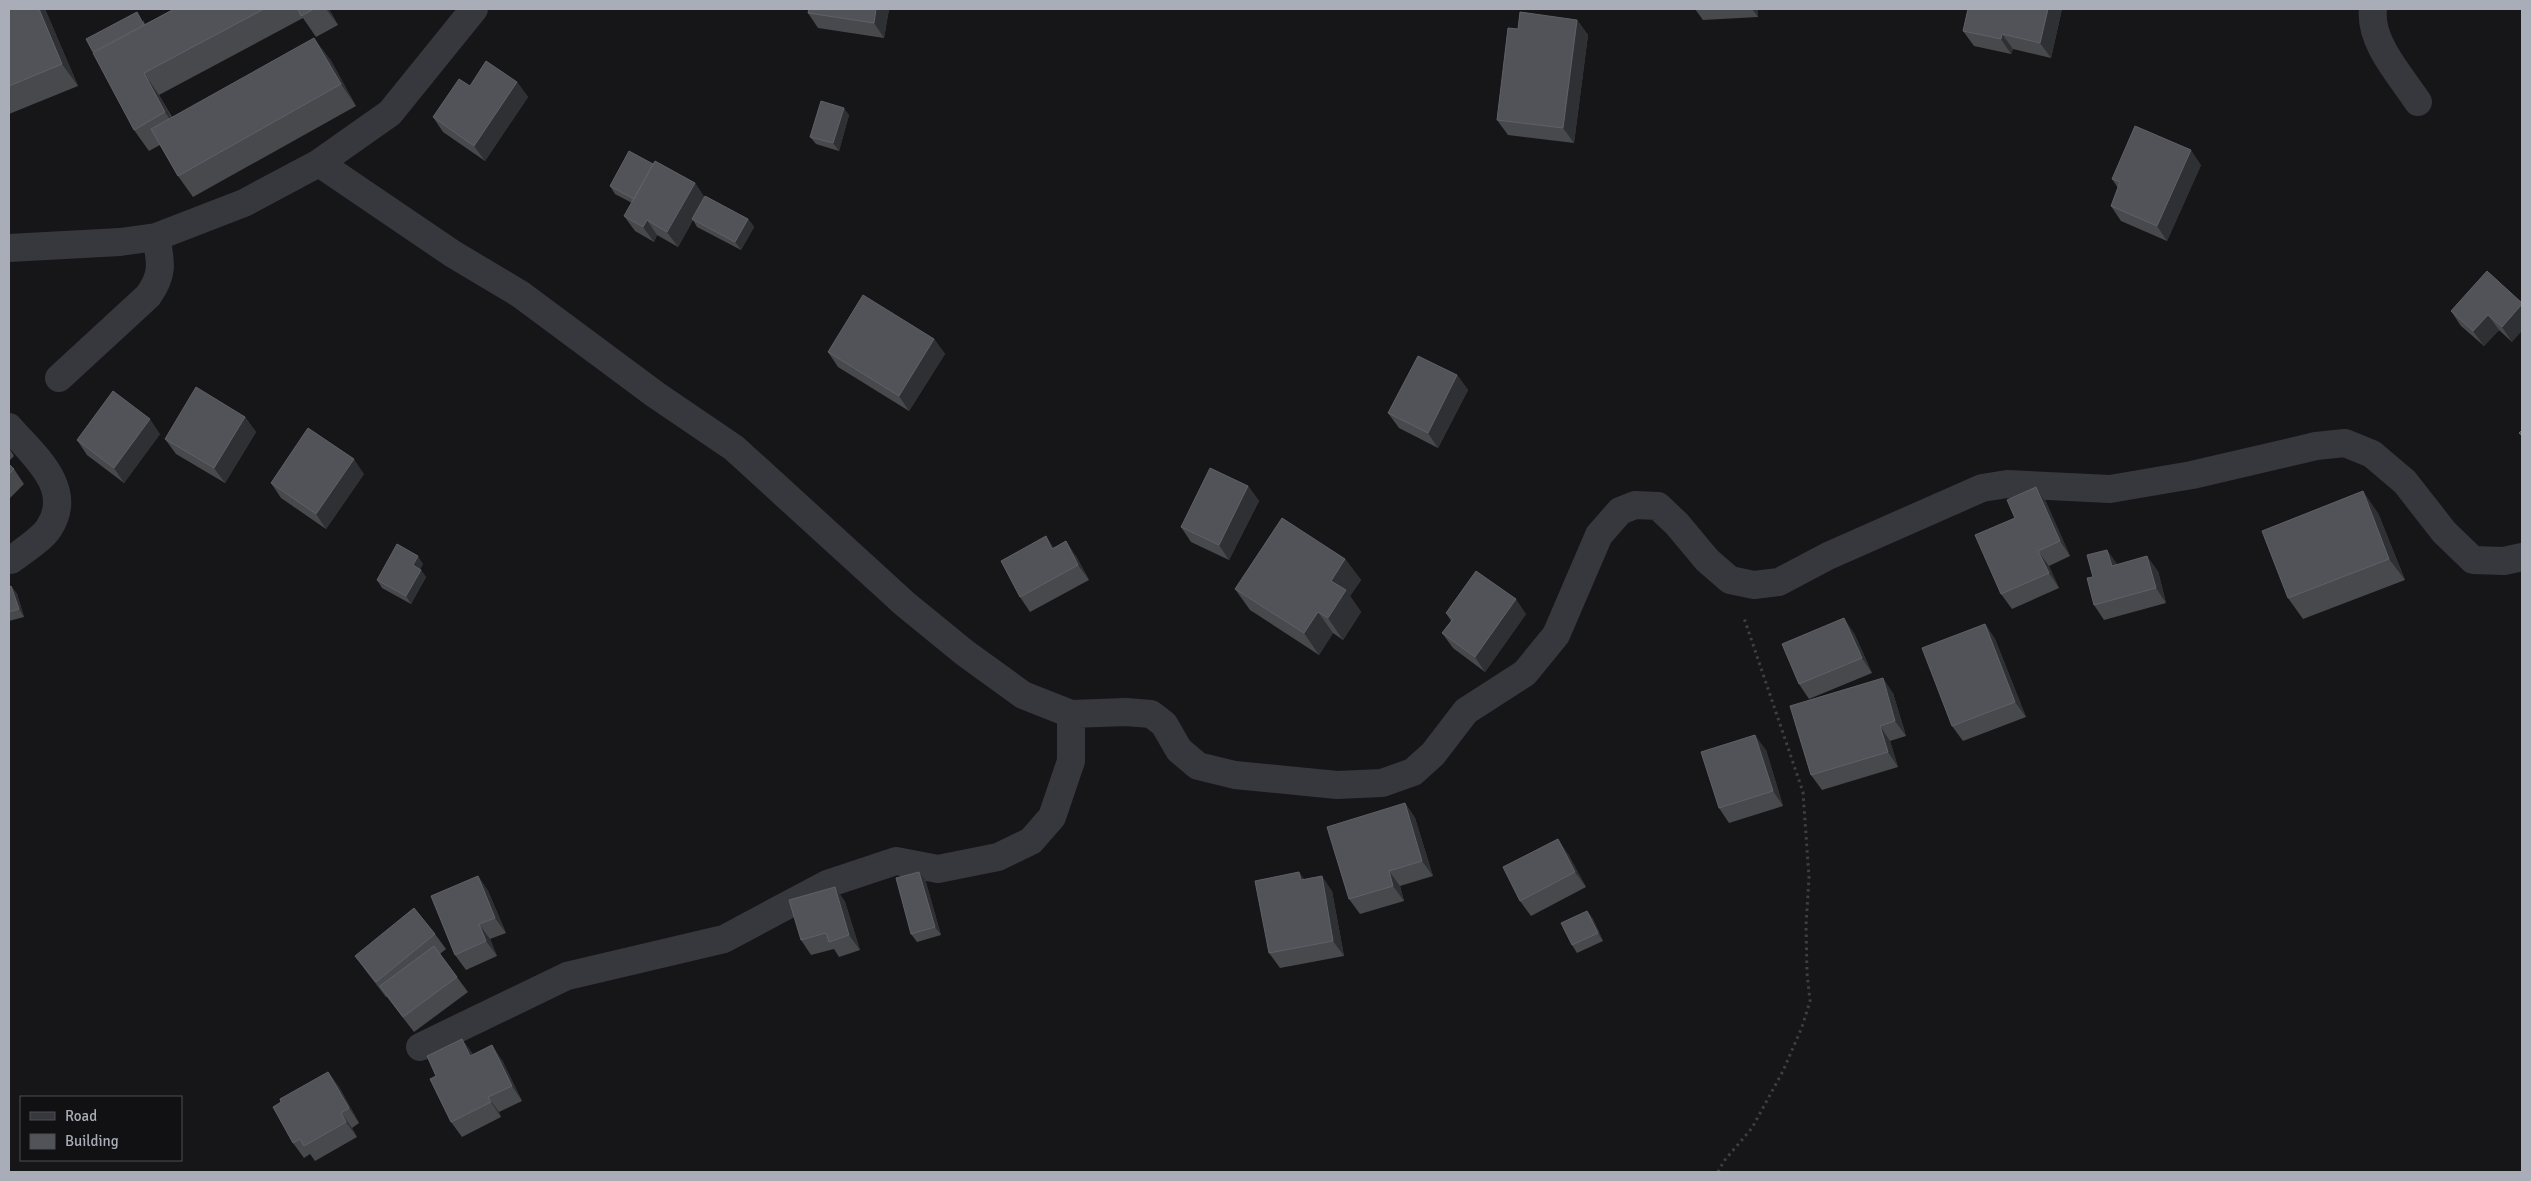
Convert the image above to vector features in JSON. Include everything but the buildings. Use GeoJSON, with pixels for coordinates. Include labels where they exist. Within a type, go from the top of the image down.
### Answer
{"type":"FeatureCollection","features":[{"type":"Feature","properties":{"kind":"street"},"geometry":{"type":"LineString","coordinates":[[9,248],[120,242],[156,237],[244,203],[319,163],[390,112],[474,9]]}},
{"type":"Feature","properties":{"kind":"street"},"geometry":{"type":"LineString","coordinates":[[2373,9],[2372,17],[2380,44],[2418,102]]}},
{"type":"Feature","properties":{"kind":"street"},"geometry":{"type":"LineString","coordinates":[[319,163],[453,254],[520,294],[656,395],[734,448],[905,604],[965,653],[1023,694],[1071,714],[1126,712],[1151,714],[1164,724],[1179,750],[1198,766],[1234,775],[1337,785],[1382,783],[1413,772],[1433,754],[1466,711],[1525,674],[1556,635],[1600,535],[1620,511],[1635,505],[1658,506],[1677,524],[1707,560],[1730,580],[1754,585],[1779,582],[1828,556],[1982,488],[2007,484],[2110,489],[2192,475],[2316,446],[2345,443],[2372,454],[2405,482],[2444,532],[2473,560],[2504,561],[2522,557]]}},
{"type":"Feature","properties":{"kind":"street"},"geometry":{"type":"LineString","coordinates":[[59,378],[148,296],[159,282],[161,260],[156,237]]}},
{"type":"Feature","properties":{"kind":"street"},"geometry":{"type":"LineString","coordinates":[[9,427],[50,474],[58,494],[56,510],[48,528],[11,560]]}},
{"type":"Feature","properties":{"kind":"street"},"geometry":{"type":"LineString","coordinates":[[420,1047],[567,976],[724,939],[827,884],[896,861],[938,868],[998,857],[1031,841],[1052,817],[1071,761],[1071,714]]}},
{"type":"Feature","properties":{"kind":"path"},"geometry":{"type":"LineString","coordinates":[[1718,1172],[1724,1160],[1752,1128],[1783,1070],[1802,1027],[1810,1001],[1807,973],[1806,924],[1809,878],[1803,792],[1730,580]]}}]}
